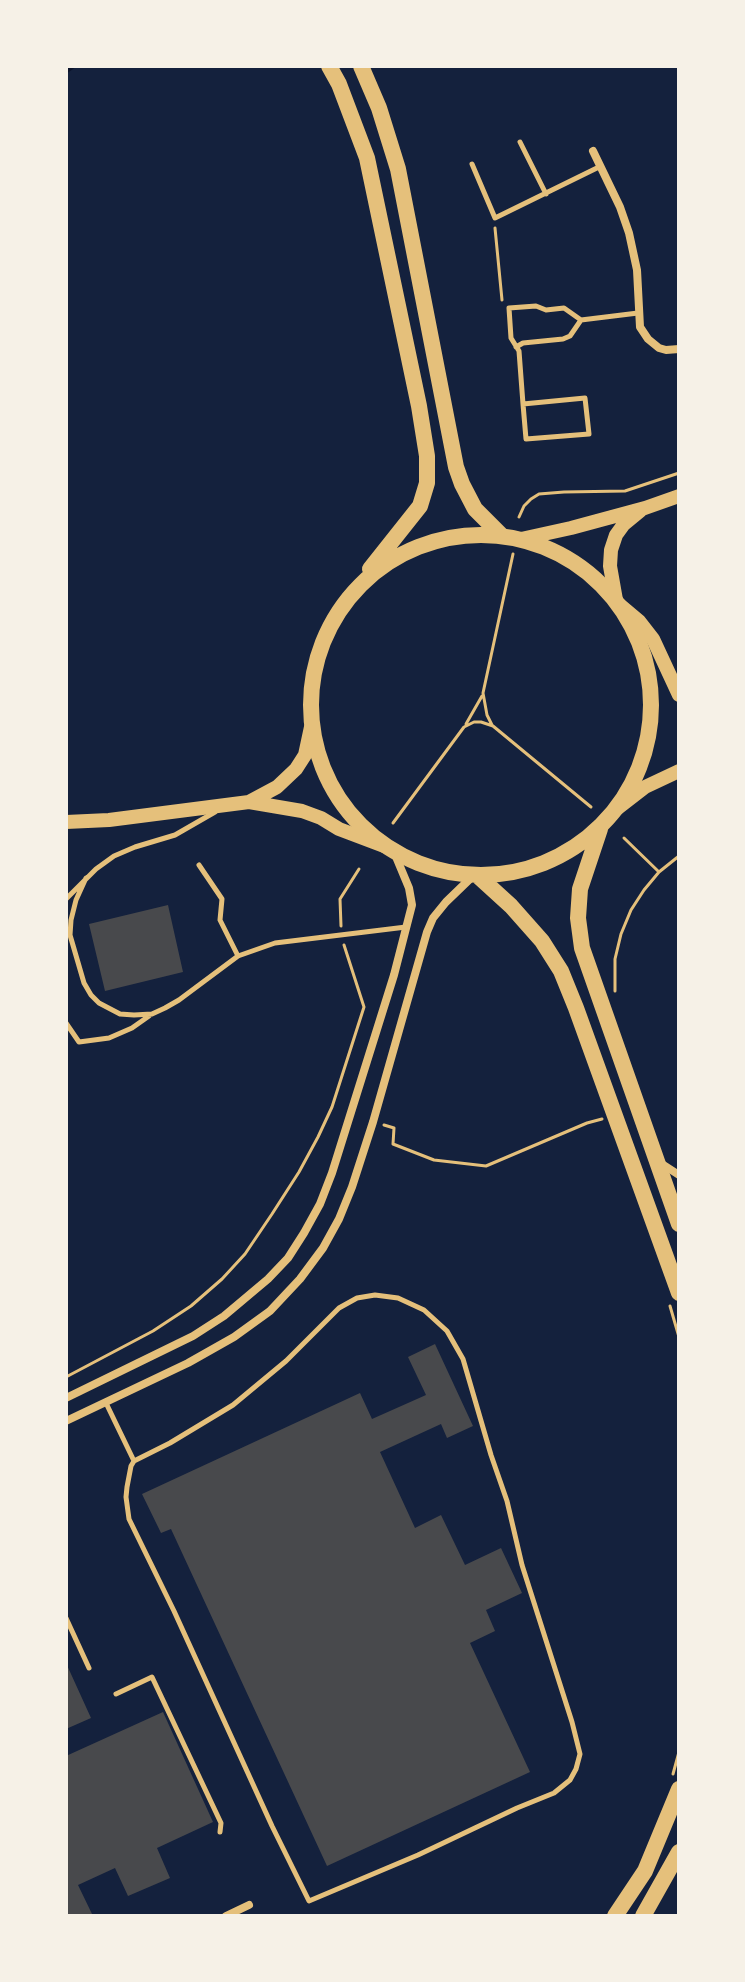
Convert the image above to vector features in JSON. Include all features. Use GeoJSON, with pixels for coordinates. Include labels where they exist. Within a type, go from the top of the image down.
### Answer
{"type":"FeatureCollection","features":[{"type":"Feature","properties":{"kind":"highway"},"geometry":{"type":"LineString","coordinates":[[329,66],[367,158],[419,406],[427,456],[427,483],[420,506],[333,619],[318,654],[310,690],[311,727],[316,751],[335,794],[357,822],[389,849],[432,868],[453,873],[505,874],[558,857],[581,842],[614,811],[630,788],[641,763],[651,709],[650,681],[634,629],[618,603],[596,579],[574,561],[548,548],[517,546],[501,535],[467,497],[456,467],[398,169],[379,108],[361,66]]}},
{"type":"Feature","properties":{"kind":"highway"},"geometry":{"type":"LineString","coordinates":[[355,589],[379,568],[407,551],[437,540],[469,535],[501,535]]}},
{"type":"Feature","properties":{"kind":"highway"},"geometry":{"type":"LineString","coordinates":[[602,824],[580,889],[578,918],[582,948],[679,1224]]}},
{"type":"Feature","properties":{"kind":"highway"},"geometry":{"type":"LineString","coordinates":[[476,875],[511,906],[542,941],[561,971],[679,1293]]}},
{"type":"Feature","properties":{"kind":"highway"},"geometry":{"type":"LineString","coordinates":[[615,1916],[645,1871],[679,1789]]}},
{"type":"Feature","properties":{"kind":"highway"},"geometry":{"type":"LineString","coordinates":[[643,1916],[679,1852]]}},
{"type":"Feature","properties":{"kind":"main road"},"geometry":{"type":"LineString","coordinates":[[517,546],[679,496]]}},
{"type":"Feature","properties":{"kind":"main road"},"geometry":{"type":"LineString","coordinates":[[645,508],[624,524],[616,535],[610,566],[618,603],[639,621],[653,639],[679,695]]}},
{"type":"Feature","properties":{"kind":"main road"},"geometry":{"type":"LineString","coordinates":[[249,802],[289,778],[305,755],[311,727]]}},
{"type":"Feature","properties":{"kind":"main road"},"geometry":{"type":"LineString","coordinates":[[614,811],[645,787],[679,771]]}},
{"type":"Feature","properties":{"kind":"main road"},"geometry":{"type":"LineString","coordinates":[[66,822],[109,820],[249,802],[302,811],[389,849]]}},
{"type":"Feature","properties":{"kind":"street"},"geometry":{"type":"LineString","coordinates":[[593,151],[629,233],[637,270],[640,327],[654,344],[666,350],[679,349]]}},
{"type":"Feature","properties":{"kind":"street"},"geometry":{"type":"LineString","coordinates":[[66,1398],[193,1336],[224,1316],[268,1279],[288,1258],[304,1233],[332,1173],[394,975],[412,905],[409,888],[389,849]]}},
{"type":"Feature","properties":{"kind":"street"},"geometry":{"type":"LineString","coordinates":[[66,1421],[188,1363],[234,1337],[270,1311],[300,1279],[323,1248],[352,1187],[433,918],[476,875]]}},
{"type":"Feature","properties":{"kind":"street"},"geometry":{"type":"LineString","coordinates":[[658,1162],[679,1175]]}},
{"type":"Feature","properties":{"kind":"street"},"geometry":{"type":"LineString","coordinates":[[234,1915],[249,1905]]}},
{"type":"Feature","properties":{"kind":"lane"},"geometry":{"type":"LineString","coordinates":[[520,142],[546,194]]}},
{"type":"Feature","properties":{"kind":"lane"},"geometry":{"type":"LineString","coordinates":[[472,164],[495,218],[601,166]]}},
{"type":"Feature","properties":{"kind":"lane"},"geometry":{"type":"LineString","coordinates":[[523,404],[585,398],[589,434],[526,439],[523,404],[519,351],[511,338],[509,308],[564,308],[581,320],[638,313]]}},
{"type":"Feature","properties":{"kind":"lane"},"geometry":{"type":"LineString","coordinates":[[516,347],[523,343],[563,339],[570,336],[581,320]]}},
{"type":"Feature","properties":{"kind":"lane"},"geometry":{"type":"LineString","coordinates":[[66,899],[114,856],[175,835],[226,805]]}},
{"type":"Feature","properties":{"kind":"lane"},"geometry":{"type":"LineString","coordinates":[[199,865],[222,899],[220,920],[238,956]]}},
{"type":"Feature","properties":{"kind":"lane"},"geometry":{"type":"LineString","coordinates":[[86,878],[76,900],[70,935],[84,983],[91,995],[109,1009],[120,1014],[152,1014]]}},
{"type":"Feature","properties":{"kind":"lane"},"geometry":{"type":"LineString","coordinates":[[66,1023],[79,1042],[109,1038],[179,1000],[238,956],[275,943],[406,927]]}},
{"type":"Feature","properties":{"kind":"lane"},"geometry":{"type":"LineString","coordinates":[[375,1295],[398,1298],[424,1310],[447,1331],[463,1359],[507,1501],[522,1565],[572,1722],[580,1754],[570,1780],[554,1793],[309,1901],[129,1519],[126,1497],[134,1461],[233,1405],[286,1361],[339,1308],[357,1298],[375,1295]]}},
{"type":"Feature","properties":{"kind":"lane"},"geometry":{"type":"LineString","coordinates":[[105,1402],[134,1461]]}},
{"type":"Feature","properties":{"kind":"lane"},"geometry":{"type":"LineString","coordinates":[[66,1618],[89,1668]]}},
{"type":"Feature","properties":{"kind":"lane"},"geometry":{"type":"LineString","coordinates":[[116,1694],[152,1677],[221,1823],[220,1832]]}},
{"type":"Feature","properties":{"kind":"path"},"geometry":{"type":"LineString","coordinates":[[495,218],[503,303]]}},
{"type":"Feature","properties":{"kind":"path"},"geometry":{"type":"LineString","coordinates":[[519,517],[524,506],[539,494],[625,491],[679,473]]}},
{"type":"Feature","properties":{"kind":"path"},"geometry":{"type":"LineString","coordinates":[[393,823],[464,727],[483,693],[517,546]]}},
{"type":"Feature","properties":{"kind":"path"},"geometry":{"type":"LineString","coordinates":[[483,693],[487,715],[493,726]]}},
{"type":"Feature","properties":{"kind":"path"},"geometry":{"type":"LineString","coordinates":[[464,727],[474,722],[493,726],[591,807]]}},
{"type":"Feature","properties":{"kind":"path"},"geometry":{"type":"LineString","coordinates":[[624,838],[659,872]]}},
{"type":"Feature","properties":{"kind":"path"},"geometry":{"type":"LineString","coordinates":[[615,994],[615,959],[631,910],[659,872],[679,856]]}},
{"type":"Feature","properties":{"kind":"path"},"geometry":{"type":"LineString","coordinates":[[66,1377],[153,1331],[191,1306],[222,1279],[245,1254],[318,1137],[332,1107],[364,1007],[341,935],[340,899],[359,869]]}},
{"type":"Feature","properties":{"kind":"path"},"geometry":{"type":"LineString","coordinates":[[332,1107],[351,1115]]}},
{"type":"Feature","properties":{"kind":"path"},"geometry":{"type":"LineString","coordinates":[[373,1122],[394,1128],[393,1144],[434,1160],[486,1166],[613,1114]]}},
{"type":"Feature","properties":{"kind":"building"},"geometry":{"type":"Polygon","coordinates":[[[168,905],[183,972],[105,991],[89,924],[168,905]]]}},
{"type":"Feature","properties":{"kind":"building"},"geometry":{"type":"Polygon","coordinates":[[[435,1344],[473,1426],[447,1438],[441,1424],[380,1452],[415,1528],[441,1515],[465,1565],[501,1548],[522,1593],[486,1610],[495,1631],[470,1643],[530,1772],[327,1866],[171,1529],[161,1533],[142,1494],[360,1393],[372,1419],[426,1395],[408,1357],[435,1344]]]}},
{"type":"Feature","properties":{"kind":"building"},"geometry":{"type":"Polygon","coordinates":[[[66,1663],[91,1718],[66,1729],[66,1663]]]}},
{"type":"Feature","properties":{"kind":"building"},"geometry":{"type":"Polygon","coordinates":[[[163,1712],[213,1822],[157,1848],[170,1878],[128,1896],[115,1868],[78,1885],[93,1916],[66,1916],[66,1756],[163,1712]]]}},
{"type":"Feature","properties":{"kind":"waterway"},"geometry":{"type":"LineString","coordinates":[[66,71],[73,66]]}}]}
